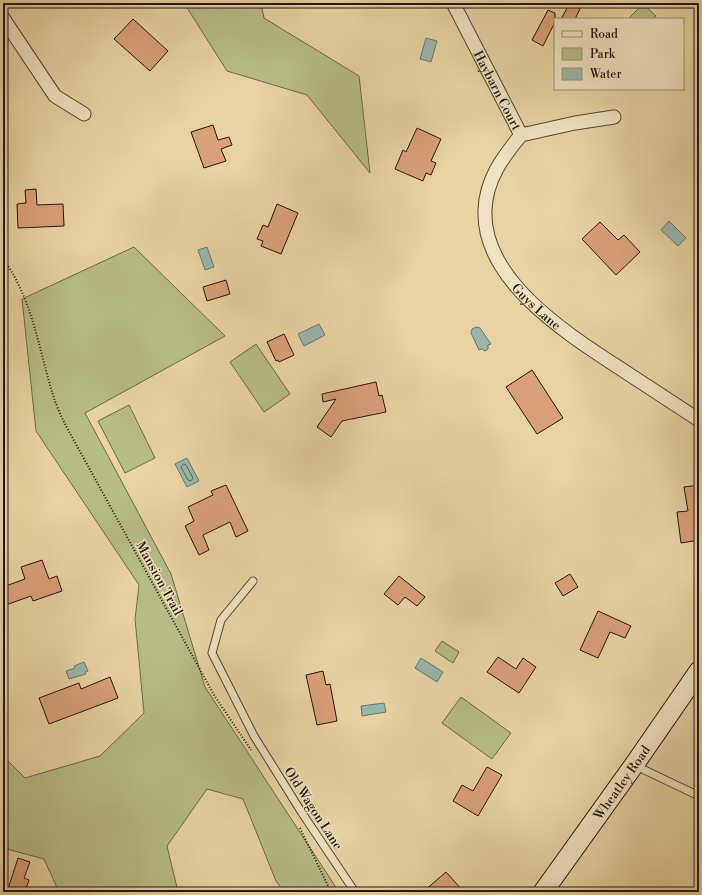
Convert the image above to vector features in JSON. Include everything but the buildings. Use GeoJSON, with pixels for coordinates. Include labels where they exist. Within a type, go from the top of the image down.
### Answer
{"type":"FeatureCollection","features":[{"type":"Feature","properties":{"kind":"street","name":"Haybarn Court"},"geometry":{"type":"LineString","coordinates":[[453,3],[521,135],[575,123],[614,117]]}},
{"type":"Feature","properties":{"kind":"street"},"geometry":{"type":"LineString","coordinates":[[3,18],[55,96],[84,114]]}},
{"type":"Feature","properties":{"kind":"street","name":"Guys Lane"},"geometry":{"type":"LineString","coordinates":[[521,135],[496,168],[488,192],[485,210],[486,232],[497,259],[513,283],[543,313],[575,338],[699,420]]}},
{"type":"Feature","properties":{"kind":"street","name":"Wheatley Road"},"geometry":{"type":"LineString","coordinates":[[543,892],[699,671]]}},
{"type":"Feature","properties":{"kind":"lane","name":"Old Wagon Lane"},"geometry":{"type":"LineString","coordinates":[[253,581],[221,620],[212,653],[254,736],[302,813],[355,892]]}},
{"type":"Feature","properties":{"kind":"lane"},"geometry":{"type":"LineString","coordinates":[[634,765],[699,796]]}},
{"type":"Feature","properties":{"kind":"path","name":"Mansion Trail"},"geometry":{"type":"LineString","coordinates":[[3,259],[11,270],[33,319],[53,396],[66,426],[214,695],[253,753]]}},
{"type":"Feature","properties":{"kind":"path"},"geometry":{"type":"LineString","coordinates":[[298,824],[331,892]]}},
{"type":"Feature","properties":{"kind":"green space"},"geometry":{"type":"Polygon","coordinates":[[[184,3],[261,3],[264,18],[359,76],[370,173],[307,95],[227,71],[184,3]]]}},
{"type":"Feature","properties":{"kind":"green space"},"geometry":{"type":"Polygon","coordinates":[[[643,4],[656,16],[654,18],[629,18],[643,4]]]}},
{"type":"Feature","properties":{"kind":"green space"},"geometry":{"type":"Polygon","coordinates":[[[134,247],[225,336],[85,413],[171,574],[205,687],[339,892],[284,892],[276,881],[243,799],[207,789],[167,846],[178,892],[59,892],[44,859],[3,848],[3,756],[25,778],[100,756],[144,713],[135,619],[139,585],[36,431],[22,299],[134,247]]]}},
{"type":"Feature","properties":{"kind":"green space"},"geometry":{"type":"Polygon","coordinates":[[[256,344],[290,394],[264,412],[230,362],[256,344]]]}},
{"type":"Feature","properties":{"kind":"green space"},"geometry":{"type":"Polygon","coordinates":[[[129,405],[155,458],[125,473],[98,421],[129,405]]]}},
{"type":"Feature","properties":{"kind":"green space"},"geometry":{"type":"Polygon","coordinates":[[[442,641],[459,652],[453,663],[435,651],[442,641]]]}},
{"type":"Feature","properties":{"kind":"green space"},"geometry":{"type":"Polygon","coordinates":[[[461,697],[511,733],[492,759],[442,723],[461,697]]]}},
{"type":"Feature","properties":{"kind":"water"},"geometry":{"type":"Polygon","coordinates":[[[426,38],[437,41],[431,62],[420,59],[426,38]]]}},
{"type":"Feature","properties":{"kind":"water"},"geometry":{"type":"Polygon","coordinates":[[[669,221],[686,238],[678,246],[661,230],[669,221]]]}},
{"type":"Feature","properties":{"kind":"water"},"geometry":{"type":"Polygon","coordinates":[[[207,247],[214,267],[205,270],[198,250],[207,247]]]}},
{"type":"Feature","properties":{"kind":"water"},"geometry":{"type":"Polygon","coordinates":[[[319,324],[325,335],[304,346],[298,334],[319,324]]]}},
{"type":"Feature","properties":{"kind":"water"},"geometry":{"type":"Polygon","coordinates":[[[476,327],[480,328],[491,344],[488,345],[488,349],[485,351],[482,349],[479,350],[471,333],[472,329],[476,327]]]}},
{"type":"Feature","properties":{"kind":"water"},"geometry":{"type":"Polygon","coordinates":[[[187,458],[199,481],[187,487],[175,464],[187,458]]]}},
{"type":"Feature","properties":{"kind":"water"},"geometry":{"type":"Polygon","coordinates":[[[421,658],[443,672],[437,682],[415,668],[421,658]]]}},
{"type":"Feature","properties":{"kind":"water"},"geometry":{"type":"Polygon","coordinates":[[[84,662],[88,671],[85,672],[86,674],[69,679],[66,671],[75,668],[74,666],[84,662]]]}},
{"type":"Feature","properties":{"kind":"water"},"geometry":{"type":"Polygon","coordinates":[[[384,703],[386,712],[362,716],[361,706],[384,703]]]}}]}
